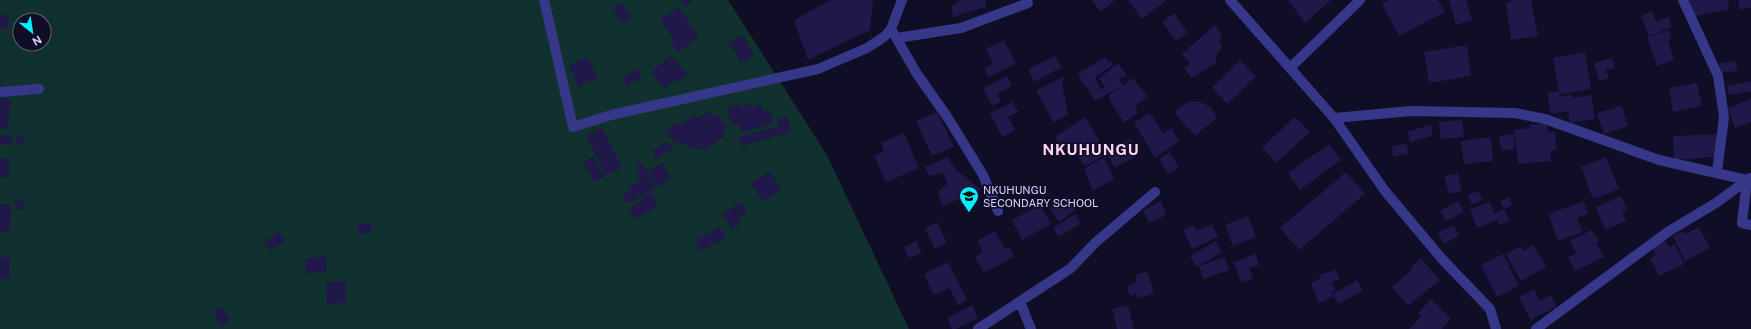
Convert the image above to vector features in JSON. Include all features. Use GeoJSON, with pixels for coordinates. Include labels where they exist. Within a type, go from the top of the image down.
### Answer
{"type":"FeatureCollection","features":[{"type":"Feature","properties":{"kind":"street"},"geometry":{"type":"LineString","coordinates":[[544,0],[573,127],[611,115],[818,69],[867,48],[884,37],[891,29],[902,0]]}},
{"type":"Feature","properties":{"kind":"street"},"geometry":{"type":"LineString","coordinates":[[1230,0],[1334,118],[1385,191],[1442,259],[1490,309],[1496,329]]}},
{"type":"Feature","properties":{"kind":"street"},"geometry":{"type":"LineString","coordinates":[[1290,68],[1360,0]]}},
{"type":"Feature","properties":{"kind":"street"},"geometry":{"type":"LineString","coordinates":[[1683,0],[1718,76],[1724,117],[1717,172]]}},
{"type":"Feature","properties":{"kind":"street"},"geometry":{"type":"LineString","coordinates":[[897,38],[961,28],[1028,3]]}},
{"type":"Feature","properties":{"kind":"street"},"geometry":{"type":"LineString","coordinates":[[891,29],[917,74],[948,118],[983,175],[998,212]]}},
{"type":"Feature","properties":{"kind":"street"},"geometry":{"type":"LineString","coordinates":[[0,92],[38,89]]}},
{"type":"Feature","properties":{"kind":"street"},"geometry":{"type":"LineString","coordinates":[[1334,118],[1411,111],[1515,113],[1545,119],[1659,160],[1749,179]]}},
{"type":"Feature","properties":{"kind":"street"},"geometry":{"type":"LineString","coordinates":[[1749,179],[1742,223],[1751,225]]}},
{"type":"Feature","properties":{"kind":"street"},"geometry":{"type":"LineString","coordinates":[[1536,329],[1669,231],[1716,203],[1749,179]]}},
{"type":"Feature","properties":{"kind":"street"},"geometry":{"type":"LineString","coordinates":[[978,329],[1071,268],[1096,242],[1155,192]]}},
{"type":"Feature","properties":{"kind":"street"},"geometry":{"type":"LineString","coordinates":[[1020,302],[1030,329]]}},
{"type":"Feature","properties":{"kind":"green space"},"geometry":{"type":"Polygon","coordinates":[[[0,0],[728,0],[827,155],[909,329],[0,329],[0,0]]]}},
{"type":"Feature","properties":{"kind":"building"},"geometry":{"type":"Polygon","coordinates":[[[681,0],[694,0],[685,6],[681,0]]]}},
{"type":"Feature","properties":{"kind":"building"},"geometry":{"type":"Polygon","coordinates":[[[830,0],[873,0],[870,30],[808,60],[794,20],[830,0]]]}},
{"type":"Feature","properties":{"kind":"building"},"geometry":{"type":"Polygon","coordinates":[[[959,0],[986,0],[986,7],[953,17],[951,6],[959,2],[959,0]]]}},
{"type":"Feature","properties":{"kind":"building"},"geometry":{"type":"Polygon","coordinates":[[[1091,0],[1115,0],[1101,12],[1091,0]]]}},
{"type":"Feature","properties":{"kind":"building"},"geometry":{"type":"Polygon","coordinates":[[[1128,0],[1167,0],[1142,19],[1128,0]]]}},
{"type":"Feature","properties":{"kind":"building"},"geometry":{"type":"Polygon","coordinates":[[[1288,0],[1331,0],[1305,23],[1288,0]]]}},
{"type":"Feature","properties":{"kind":"building"},"geometry":{"type":"Polygon","coordinates":[[[1389,0],[1438,0],[1445,12],[1399,36],[1382,4],[1389,0]]]}},
{"type":"Feature","properties":{"kind":"building"},"geometry":{"type":"Polygon","coordinates":[[[1449,0],[1466,0],[1472,20],[1456,25],[1449,0]]]}},
{"type":"Feature","properties":{"kind":"building"},"geometry":{"type":"Polygon","coordinates":[[[1514,0],[1531,0],[1538,36],[1511,40],[1506,3],[1514,0]]]}},
{"type":"Feature","properties":{"kind":"building"},"geometry":{"type":"Polygon","coordinates":[[[1689,0],[1728,0],[1729,9],[1692,17],[1689,0]]]}},
{"type":"Feature","properties":{"kind":"building"},"geometry":{"type":"Polygon","coordinates":[[[1738,0],[1751,0],[1751,7],[1740,10],[1738,0]]]}},
{"type":"Feature","properties":{"kind":"building"},"geometry":{"type":"Polygon","coordinates":[[[622,2],[632,18],[622,24],[613,8],[622,2]]]}},
{"type":"Feature","properties":{"kind":"building"},"geometry":{"type":"Polygon","coordinates":[[[679,7],[699,38],[677,52],[671,43],[674,41],[660,19],[679,7]]]}},
{"type":"Feature","properties":{"kind":"building"},"geometry":{"type":"Polygon","coordinates":[[[1652,11],[1656,22],[1668,17],[1672,27],[1649,36],[1641,16],[1652,11]]]}},
{"type":"Feature","properties":{"kind":"building"},"geometry":{"type":"Polygon","coordinates":[[[1174,13],[1188,33],[1176,41],[1162,22],[1174,13]]]}},
{"type":"Feature","properties":{"kind":"building"},"geometry":{"type":"Polygon","coordinates":[[[0,15],[9,15],[8,29],[0,29],[0,15]]]}},
{"type":"Feature","properties":{"kind":"building"},"geometry":{"type":"Polygon","coordinates":[[[1215,25],[1222,35],[1219,40],[1222,47],[1215,58],[1217,63],[1191,78],[1184,68],[1190,64],[1182,54],[1215,25]]]}},
{"type":"Feature","properties":{"kind":"building"},"geometry":{"type":"Polygon","coordinates":[[[1669,30],[1672,39],[1668,40],[1674,60],[1657,66],[1647,37],[1669,30]]]}},
{"type":"Feature","properties":{"kind":"building"},"geometry":{"type":"Polygon","coordinates":[[[743,35],[754,55],[741,63],[729,43],[743,35]]]}},
{"type":"Feature","properties":{"kind":"building"},"geometry":{"type":"Polygon","coordinates":[[[1004,40],[1016,64],[988,77],[984,68],[993,63],[986,49],[1004,40]]]}},
{"type":"Feature","properties":{"kind":"building"},"geometry":{"type":"Polygon","coordinates":[[[1467,45],[1471,76],[1429,83],[1424,52],[1467,45]]]}},
{"type":"Feature","properties":{"kind":"building"},"geometry":{"type":"Polygon","coordinates":[[[1585,52],[1591,89],[1559,95],[1560,97],[1573,94],[1574,98],[1591,95],[1595,119],[1570,123],[1568,111],[1551,114],[1547,93],[1559,91],[1553,58],[1585,52]]]}},
{"type":"Feature","properties":{"kind":"building"},"geometry":{"type":"Polygon","coordinates":[[[670,55],[688,74],[679,82],[676,79],[665,89],[651,73],[670,55]]]}},
{"type":"Feature","properties":{"kind":"building"},"geometry":{"type":"Polygon","coordinates":[[[1055,56],[1062,67],[1034,82],[1028,69],[1055,56]]]}},
{"type":"Feature","properties":{"kind":"building"},"geometry":{"type":"Polygon","coordinates":[[[587,57],[598,77],[579,87],[569,66],[587,57]]]}},
{"type":"Feature","properties":{"kind":"building"},"geometry":{"type":"Polygon","coordinates":[[[1105,57],[1108,62],[1112,61],[1113,65],[1095,77],[1101,90],[1105,87],[1099,78],[1118,63],[1127,75],[1119,79],[1123,85],[1133,78],[1148,97],[1135,106],[1138,113],[1124,123],[1110,101],[1109,95],[1121,86],[1095,101],[1077,74],[1105,57]]]}},
{"type":"Feature","properties":{"kind":"building"},"geometry":{"type":"Polygon","coordinates":[[[1612,58],[1615,68],[1606,70],[1609,78],[1599,81],[1594,63],[1612,58]]]}},
{"type":"Feature","properties":{"kind":"building"},"geometry":{"type":"Polygon","coordinates":[[[1240,60],[1256,77],[1227,104],[1212,87],[1240,60]]]}},
{"type":"Feature","properties":{"kind":"building"},"geometry":{"type":"Polygon","coordinates":[[[1736,61],[1737,71],[1720,73],[1719,63],[1736,61]]]}},
{"type":"Feature","properties":{"kind":"building"},"geometry":{"type":"Polygon","coordinates":[[[637,69],[642,77],[627,86],[623,77],[637,69]]]}},
{"type":"Feature","properties":{"kind":"building"},"geometry":{"type":"Polygon","coordinates":[[[1007,76],[1012,86],[997,94],[1001,101],[992,106],[983,88],[1007,76]]]}},
{"type":"Feature","properties":{"kind":"building"},"geometry":{"type":"Polygon","coordinates":[[[1065,76],[1062,84],[1068,114],[1054,123],[1036,90],[1065,76]]]}},
{"type":"Feature","properties":{"kind":"building"},"geometry":{"type":"Polygon","coordinates":[[[1751,81],[1751,91],[1729,95],[1727,86],[1751,81]]]}},
{"type":"Feature","properties":{"kind":"building"},"geometry":{"type":"Polygon","coordinates":[[[1697,83],[1702,106],[1673,112],[1669,88],[1697,83]]]}},
{"type":"Feature","properties":{"kind":"building"},"geometry":{"type":"Polygon","coordinates":[[[0,98],[11,99],[7,129],[0,128],[0,98]]]}},
{"type":"Feature","properties":{"kind":"building"},"geometry":{"type":"Polygon","coordinates":[[[1751,99],[1751,122],[1735,128],[1728,108],[1751,99]]]}},
{"type":"Feature","properties":{"kind":"building"},"geometry":{"type":"Polygon","coordinates":[[[1198,101],[1211,107],[1217,118],[1195,136],[1174,112],[1188,102],[1198,101]]]}},
{"type":"Feature","properties":{"kind":"building"},"geometry":{"type":"Polygon","coordinates":[[[1013,102],[1018,112],[1008,117],[1015,130],[1002,137],[990,113],[1013,102]]]}},
{"type":"Feature","properties":{"kind":"building"},"geometry":{"type":"Polygon","coordinates":[[[740,104],[741,107],[751,104],[752,107],[761,104],[764,112],[769,110],[773,123],[742,133],[738,123],[732,125],[726,109],[740,104]]]}},
{"type":"Feature","properties":{"kind":"building"},"geometry":{"type":"Polygon","coordinates":[[[1622,106],[1628,126],[1604,134],[1597,113],[1622,106]]]}},
{"type":"Feature","properties":{"kind":"building"},"geometry":{"type":"Polygon","coordinates":[[[709,111],[713,116],[718,114],[727,127],[722,131],[725,136],[703,151],[701,147],[696,150],[694,146],[689,149],[686,143],[682,146],[680,142],[677,144],[665,131],[678,122],[680,125],[695,115],[697,119],[709,111]]]}},
{"type":"Feature","properties":{"kind":"building"},"geometry":{"type":"Polygon","coordinates":[[[937,112],[954,147],[932,156],[916,121],[937,112]]]}},
{"type":"Feature","properties":{"kind":"building"},"geometry":{"type":"Polygon","coordinates":[[[1150,113],[1163,133],[1172,128],[1179,141],[1155,158],[1134,122],[1150,113]]]}},
{"type":"Feature","properties":{"kind":"building"},"geometry":{"type":"Polygon","coordinates":[[[787,116],[791,132],[741,146],[739,137],[779,126],[777,119],[787,116]]]}},
{"type":"Feature","properties":{"kind":"building"},"geometry":{"type":"Polygon","coordinates":[[[1085,117],[1107,154],[1085,166],[1071,146],[1063,151],[1055,137],[1085,117]]]}},
{"type":"Feature","properties":{"kind":"building"},"geometry":{"type":"Polygon","coordinates":[[[1295,117],[1310,132],[1276,163],[1262,147],[1295,117]]]}},
{"type":"Feature","properties":{"kind":"building"},"geometry":{"type":"Polygon","coordinates":[[[1462,120],[1464,137],[1441,139],[1439,122],[1462,120]]]}},
{"type":"Feature","properties":{"kind":"building"},"geometry":{"type":"Polygon","coordinates":[[[1547,123],[1548,133],[1555,132],[1556,150],[1550,151],[1551,161],[1518,164],[1514,130],[1530,128],[1529,125],[1547,123]]]}},
{"type":"Feature","properties":{"kind":"building"},"geometry":{"type":"Polygon","coordinates":[[[1432,125],[1432,136],[1410,142],[1408,131],[1432,125]]]}},
{"type":"Feature","properties":{"kind":"building"},"geometry":{"type":"Polygon","coordinates":[[[602,128],[622,167],[606,175],[586,136],[602,128]]]}},
{"type":"Feature","properties":{"kind":"building"},"geometry":{"type":"Polygon","coordinates":[[[904,133],[919,168],[886,182],[874,156],[884,151],[881,143],[904,133]]]}},
{"type":"Feature","properties":{"kind":"building"},"geometry":{"type":"Polygon","coordinates":[[[1513,134],[1515,149],[1501,151],[1499,136],[1513,134]]]}},
{"type":"Feature","properties":{"kind":"building"},"geometry":{"type":"Polygon","coordinates":[[[1716,134],[1718,157],[1674,160],[1673,136],[1716,134]]]}},
{"type":"Feature","properties":{"kind":"building"},"geometry":{"type":"Polygon","coordinates":[[[0,135],[12,136],[11,145],[0,144],[0,135]]]}},
{"type":"Feature","properties":{"kind":"building"},"geometry":{"type":"Polygon","coordinates":[[[23,135],[24,144],[17,145],[16,136],[23,135]]]}},
{"type":"Feature","properties":{"kind":"building"},"geometry":{"type":"Polygon","coordinates":[[[1491,137],[1493,161],[1464,164],[1461,141],[1491,137]]]}},
{"type":"Feature","properties":{"kind":"building"},"geometry":{"type":"Polygon","coordinates":[[[1130,139],[1138,155],[1115,168],[1107,154],[1130,139]]]}},
{"type":"Feature","properties":{"kind":"building"},"geometry":{"type":"Polygon","coordinates":[[[668,141],[673,149],[656,159],[652,151],[668,141]]]}},
{"type":"Feature","properties":{"kind":"building"},"geometry":{"type":"Polygon","coordinates":[[[1329,144],[1341,160],[1300,190],[1288,173],[1329,144]]]}},
{"type":"Feature","properties":{"kind":"building"},"geometry":{"type":"Polygon","coordinates":[[[1407,144],[1408,154],[1393,156],[1392,146],[1407,144]]]}},
{"type":"Feature","properties":{"kind":"building"},"geometry":{"type":"Polygon","coordinates":[[[1170,152],[1179,168],[1168,174],[1159,159],[1170,152]]]}},
{"type":"Feature","properties":{"kind":"building"},"geometry":{"type":"Polygon","coordinates":[[[593,156],[605,177],[595,182],[583,162],[593,156]]]}},
{"type":"Feature","properties":{"kind":"building"},"geometry":{"type":"Polygon","coordinates":[[[948,157],[955,169],[981,190],[942,206],[938,191],[948,184],[943,173],[929,176],[925,167],[948,157]]]}},
{"type":"Feature","properties":{"kind":"building"},"geometry":{"type":"Polygon","coordinates":[[[1104,157],[1114,179],[1093,191],[1084,169],[1104,157]]]}},
{"type":"Feature","properties":{"kind":"building"},"geometry":{"type":"Polygon","coordinates":[[[1606,157],[1619,189],[1593,199],[1581,167],[1606,157]]]}},
{"type":"Feature","properties":{"kind":"building"},"geometry":{"type":"Polygon","coordinates":[[[0,158],[9,158],[9,178],[0,177],[0,158]]]}},
{"type":"Feature","properties":{"kind":"building"},"geometry":{"type":"Polygon","coordinates":[[[641,162],[656,187],[633,201],[632,200],[626,203],[622,196],[630,191],[628,188],[640,180],[636,174],[640,171],[637,165],[641,162]]]}},
{"type":"Feature","properties":{"kind":"building"},"geometry":{"type":"Polygon","coordinates":[[[662,163],[671,178],[657,187],[648,171],[662,163]]]}},
{"type":"Feature","properties":{"kind":"building"},"geometry":{"type":"Polygon","coordinates":[[[770,171],[781,190],[762,201],[751,183],[770,171]]]}},
{"type":"Feature","properties":{"kind":"building"},"geometry":{"type":"Polygon","coordinates":[[[1346,172],[1365,194],[1299,250],[1280,228],[1346,172]]]}},
{"type":"Feature","properties":{"kind":"building"},"geometry":{"type":"Polygon","coordinates":[[[1458,173],[1462,191],[1449,194],[1444,176],[1458,173]]]}},
{"type":"Feature","properties":{"kind":"building"},"geometry":{"type":"Polygon","coordinates":[[[1479,191],[1482,200],[1472,205],[1468,195],[1479,191]]]}},
{"type":"Feature","properties":{"kind":"building"},"geometry":{"type":"Polygon","coordinates":[[[651,193],[658,206],[635,219],[629,208],[643,200],[642,197],[651,193]]]}},
{"type":"Feature","properties":{"kind":"building"},"geometry":{"type":"Polygon","coordinates":[[[1066,196],[1076,209],[1059,222],[1049,208],[1066,196]]]}},
{"type":"Feature","properties":{"kind":"building"},"geometry":{"type":"Polygon","coordinates":[[[1621,196],[1627,210],[1622,212],[1626,221],[1605,230],[1596,207],[1621,196]]]}},
{"type":"Feature","properties":{"kind":"building"},"geometry":{"type":"Polygon","coordinates":[[[1509,197],[1512,205],[1504,209],[1500,201],[1509,197]]]}},
{"type":"Feature","properties":{"kind":"building"},"geometry":{"type":"Polygon","coordinates":[[[23,200],[24,209],[16,210],[15,201],[23,200]]]}},
{"type":"Feature","properties":{"kind":"building"},"geometry":{"type":"Polygon","coordinates":[[[1161,201],[1166,215],[1149,223],[1143,211],[1161,201]]]}},
{"type":"Feature","properties":{"kind":"building"},"geometry":{"type":"Polygon","coordinates":[[[1458,201],[1464,212],[1446,221],[1440,211],[1458,201]]]}},
{"type":"Feature","properties":{"kind":"building"},"geometry":{"type":"Polygon","coordinates":[[[1584,201],[1588,214],[1577,218],[1583,232],[1558,241],[1548,214],[1584,201]]]}},
{"type":"Feature","properties":{"kind":"building"},"geometry":{"type":"Polygon","coordinates":[[[742,202],[747,212],[737,218],[741,224],[732,229],[722,214],[742,202]]]}},
{"type":"Feature","properties":{"kind":"building"},"geometry":{"type":"Polygon","coordinates":[[[1490,202],[1497,220],[1477,228],[1470,209],[1490,202]]]}},
{"type":"Feature","properties":{"kind":"building"},"geometry":{"type":"Polygon","coordinates":[[[0,204],[11,205],[10,232],[0,231],[0,204]]]}},
{"type":"Feature","properties":{"kind":"building"},"geometry":{"type":"Polygon","coordinates":[[[1040,205],[1051,224],[1022,240],[1012,220],[1040,205]]]}},
{"type":"Feature","properties":{"kind":"building"},"geometry":{"type":"Polygon","coordinates":[[[1504,209],[1510,221],[1500,225],[1494,214],[1504,209]]]}},
{"type":"Feature","properties":{"kind":"building"},"geometry":{"type":"Polygon","coordinates":[[[1075,214],[1081,223],[1059,237],[1053,228],[1075,214]]]}},
{"type":"Feature","properties":{"kind":"building"},"geometry":{"type":"Polygon","coordinates":[[[1248,216],[1256,237],[1233,246],[1225,225],[1248,216]]]}},
{"type":"Feature","properties":{"kind":"building"},"geometry":{"type":"Polygon","coordinates":[[[369,222],[372,232],[359,235],[357,225],[369,222]]]}},
{"type":"Feature","properties":{"kind":"building"},"geometry":{"type":"Polygon","coordinates":[[[937,222],[947,243],[935,249],[925,228],[937,222]]]}},
{"type":"Feature","properties":{"kind":"building"},"geometry":{"type":"Polygon","coordinates":[[[1212,224],[1218,237],[1192,249],[1183,230],[1194,225],[1197,231],[1212,224]]]}},
{"type":"Feature","properties":{"kind":"building"},"geometry":{"type":"Polygon","coordinates":[[[1454,225],[1459,236],[1444,244],[1438,233],[1454,225]]]}},
{"type":"Feature","properties":{"kind":"building"},"geometry":{"type":"Polygon","coordinates":[[[720,227],[726,238],[701,251],[695,240],[720,227]]]}},
{"type":"Feature","properties":{"kind":"building"},"geometry":{"type":"Polygon","coordinates":[[[1699,227],[1710,248],[1685,261],[1673,236],[1684,231],[1686,234],[1699,227]]]}},
{"type":"Feature","properties":{"kind":"building"},"geometry":{"type":"Polygon","coordinates":[[[1591,230],[1599,241],[1596,243],[1604,257],[1575,271],[1568,257],[1576,253],[1570,241],[1591,230]]]}},
{"type":"Feature","properties":{"kind":"building"},"geometry":{"type":"Polygon","coordinates":[[[995,231],[1005,249],[1009,247],[1014,257],[984,273],[975,257],[983,252],[977,241],[995,231]]]}},
{"type":"Feature","properties":{"kind":"building"},"geometry":{"type":"Polygon","coordinates":[[[280,232],[285,241],[270,250],[265,241],[280,232]]]}},
{"type":"Feature","properties":{"kind":"building"},"geometry":{"type":"Polygon","coordinates":[[[1665,240],[1669,247],[1675,244],[1684,264],[1659,276],[1650,258],[1656,255],[1652,247],[1665,240]]]}},
{"type":"Feature","properties":{"kind":"building"},"geometry":{"type":"Polygon","coordinates":[[[916,241],[921,253],[909,258],[904,247],[916,241]]]}},
{"type":"Feature","properties":{"kind":"building"},"geometry":{"type":"Polygon","coordinates":[[[1216,241],[1222,252],[1196,267],[1190,256],[1216,241]]]}},
{"type":"Feature","properties":{"kind":"building"},"geometry":{"type":"Polygon","coordinates":[[[1534,245],[1546,267],[1521,281],[1506,254],[1521,246],[1524,251],[1534,245]]]}},
{"type":"Feature","properties":{"kind":"building"},"geometry":{"type":"Polygon","coordinates":[[[1256,254],[1259,265],[1249,268],[1253,279],[1241,283],[1234,262],[1256,254]]]}},
{"type":"Feature","properties":{"kind":"building"},"geometry":{"type":"Polygon","coordinates":[[[1503,254],[1519,286],[1497,297],[1481,265],[1503,254]]]}},
{"type":"Feature","properties":{"kind":"building"},"geometry":{"type":"Polygon","coordinates":[[[325,256],[327,271],[307,274],[305,259],[325,256]]]}},
{"type":"Feature","properties":{"kind":"building"},"geometry":{"type":"Polygon","coordinates":[[[0,257],[10,257],[10,279],[0,279],[0,257]]]}},
{"type":"Feature","properties":{"kind":"building"},"geometry":{"type":"Polygon","coordinates":[[[1225,257],[1229,270],[1203,279],[1199,266],[1225,257]]]}},
{"type":"Feature","properties":{"kind":"building"},"geometry":{"type":"Polygon","coordinates":[[[1421,258],[1440,280],[1408,306],[1392,287],[1412,270],[1410,268],[1421,258]]]}},
{"type":"Feature","properties":{"kind":"building"},"geometry":{"type":"Polygon","coordinates":[[[948,262],[967,300],[958,305],[949,288],[934,295],[924,274],[948,262]]]}},
{"type":"Feature","properties":{"kind":"building"},"geometry":{"type":"Polygon","coordinates":[[[1336,270],[1340,279],[1332,282],[1335,290],[1331,292],[1333,297],[1319,303],[1311,283],[1320,279],[1319,275],[1336,270]]]}},
{"type":"Feature","properties":{"kind":"building"},"geometry":{"type":"Polygon","coordinates":[[[1147,271],[1154,293],[1137,299],[1136,294],[1130,296],[1127,286],[1137,283],[1135,275],[1147,271]]]}},
{"type":"Feature","properties":{"kind":"building"},"geometry":{"type":"Polygon","coordinates":[[[1357,280],[1363,291],[1338,304],[1333,294],[1357,280]]]}},
{"type":"Feature","properties":{"kind":"building"},"geometry":{"type":"Polygon","coordinates":[[[345,281],[347,302],[327,304],[326,283],[345,281]]]}},
{"type":"Feature","properties":{"kind":"building"},"geometry":{"type":"Polygon","coordinates":[[[1534,289],[1540,301],[1551,295],[1557,306],[1531,320],[1519,297],[1534,289]]]}},
{"type":"Feature","properties":{"kind":"building"},"geometry":{"type":"Polygon","coordinates":[[[1431,299],[1451,318],[1442,329],[1409,329],[1421,316],[1418,313],[1431,299]]]}},
{"type":"Feature","properties":{"kind":"building"},"geometry":{"type":"Polygon","coordinates":[[[972,305],[978,318],[956,329],[952,329],[947,318],[972,305]]]}},
{"type":"Feature","properties":{"kind":"building"},"geometry":{"type":"Polygon","coordinates":[[[1128,305],[1134,329],[1117,329],[1112,309],[1128,305]]]}},
{"type":"Feature","properties":{"kind":"building"},"geometry":{"type":"Polygon","coordinates":[[[222,307],[230,321],[221,326],[213,311],[222,307]]]}},
{"type":"Feature","properties":{"kind":"place","name":"NKUHUNGU SECONDARY SCHOOL"},"geometry":{"type":"Point","coordinates":[969,213]}},
{"type":"Feature","properties":{"kind":"district","name":"NKUHUNGU"},"geometry":{"type":"Point","coordinates":[1091,149]}}]}
